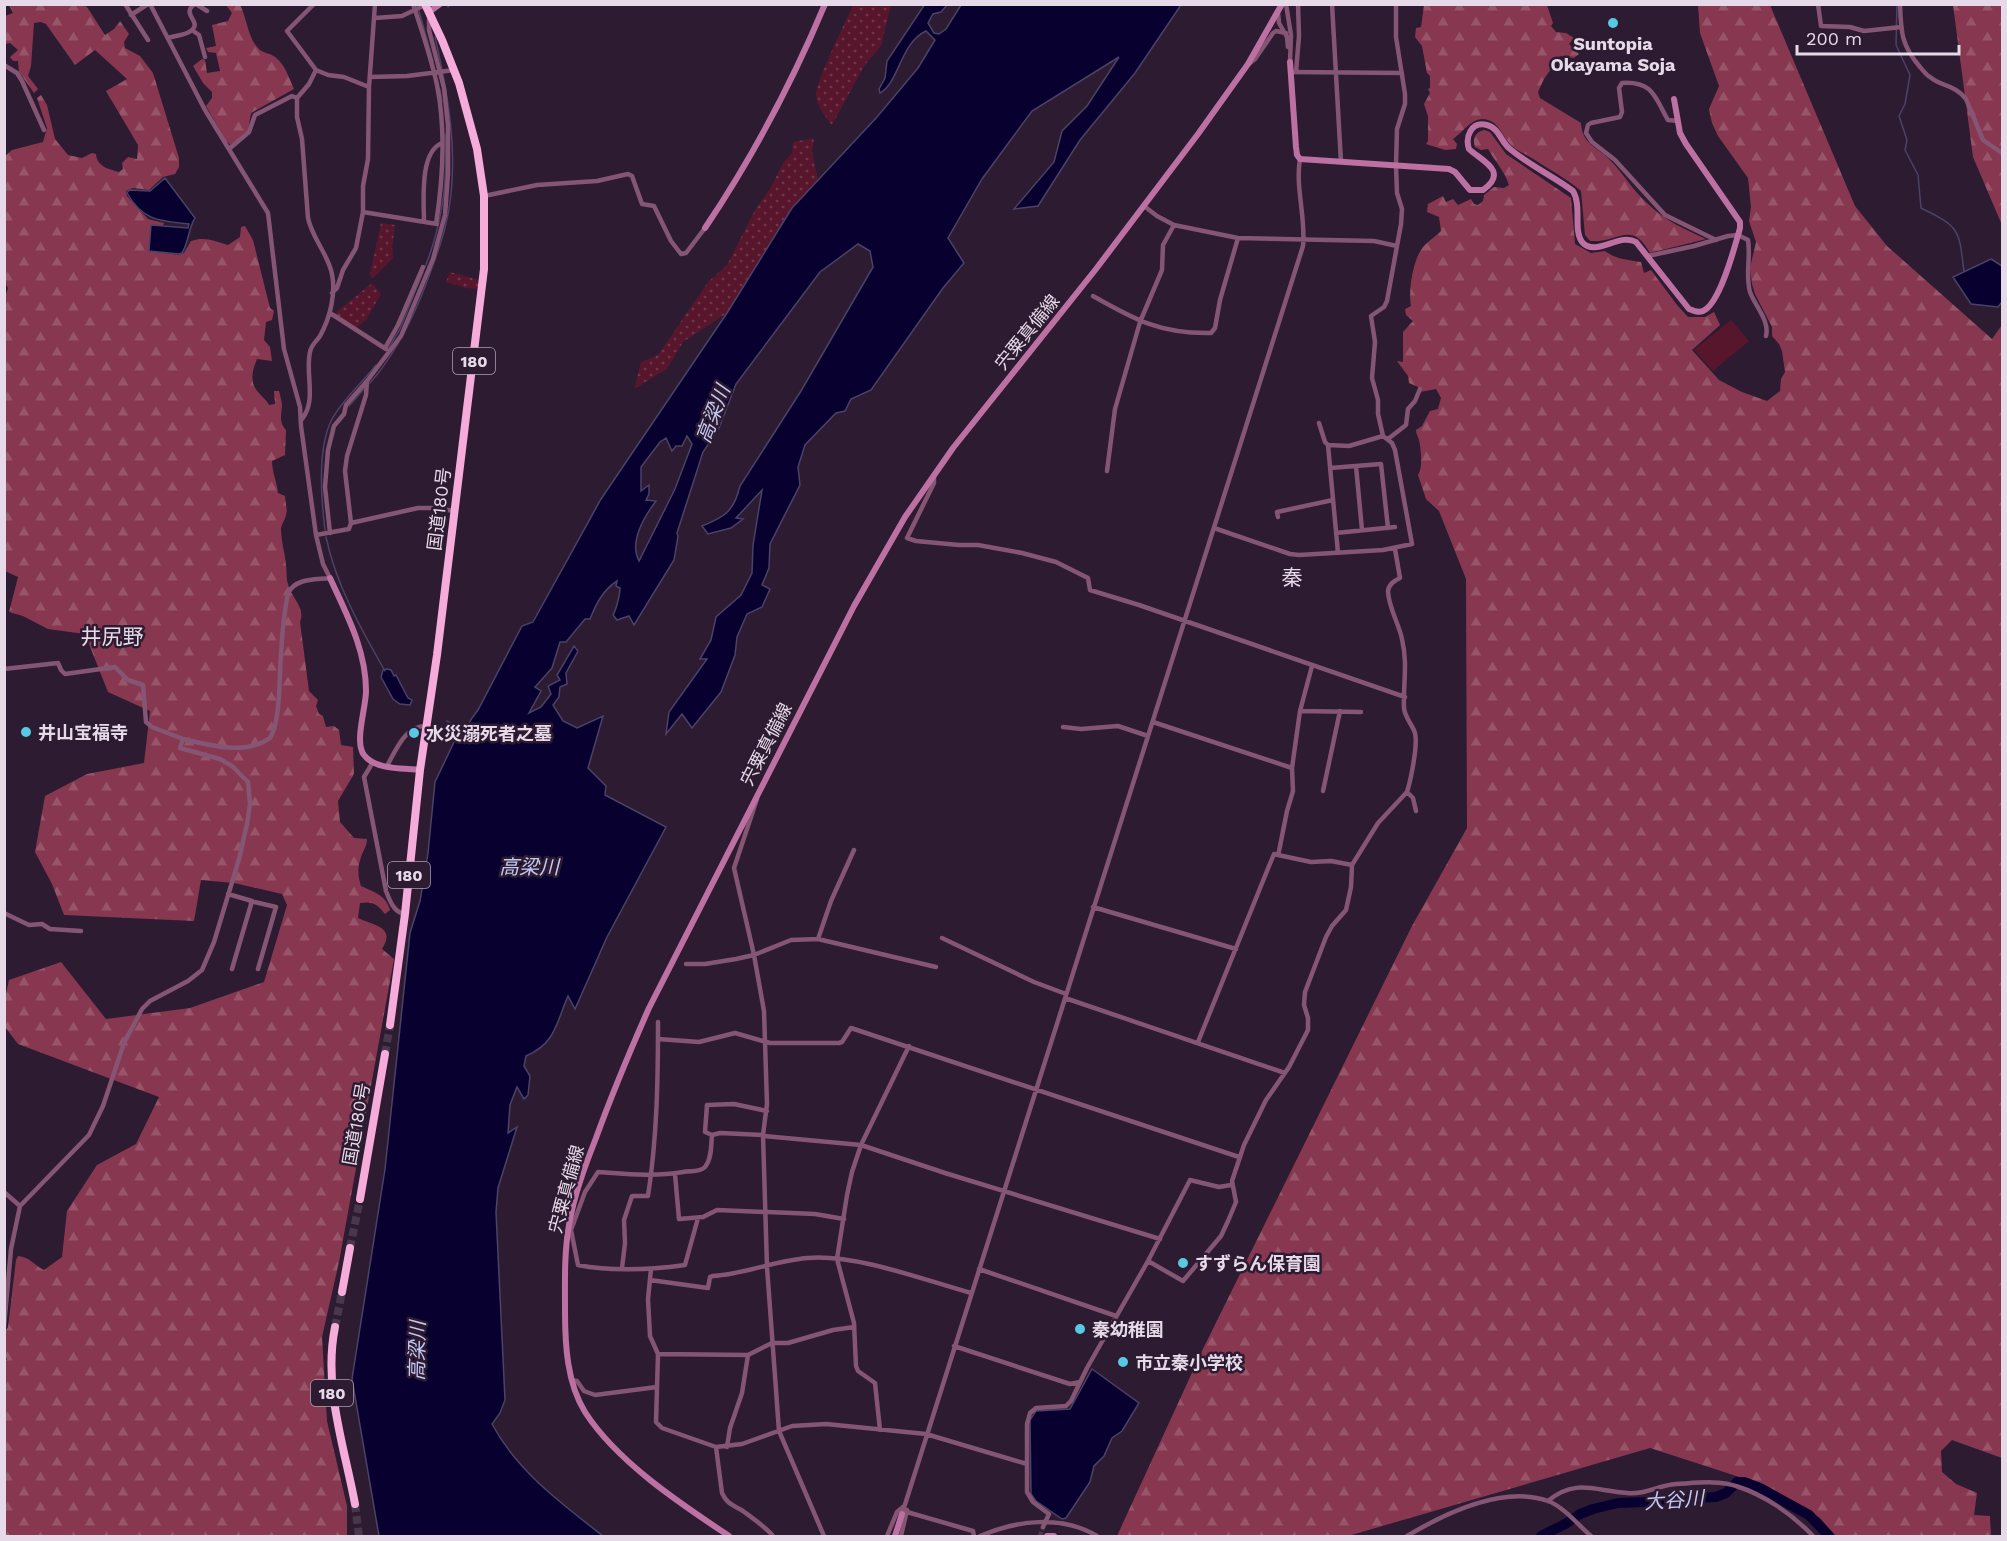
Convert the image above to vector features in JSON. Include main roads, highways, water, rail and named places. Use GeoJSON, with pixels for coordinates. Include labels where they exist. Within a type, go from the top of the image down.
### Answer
{"type":"FeatureCollection","features":[{"type":"Feature","properties":{"kind":"highway","name":"国道180号"},"geometry":{"type":"LineString","coordinates":[[390,1025],[405,915],[420,770],[438,655],[484,269],[484,196],[469,116],[454,70],[421,7]]}},
{"type":"Feature","properties":{"kind":"highway","name":"国道180号"},"geometry":{"type":"LineString","coordinates":[[360,1199],[385,1057]]}},
{"type":"Feature","properties":{"kind":"highway"},"geometry":{"type":"LineString","coordinates":[[342,1292],[350,1248]]}},
{"type":"Feature","properties":{"kind":"highway","name":"180"},"geometry":{"type":"LineString","coordinates":[[335,1327],[331,1359],[333,1396],[355,1504]]}},
{"type":"Feature","properties":{"kind":"main road"},"geometry":{"type":"LineString","coordinates":[[421,7],[440,4]]}},
{"type":"Feature","properties":{"kind":"main road"},"geometry":{"type":"LineString","coordinates":[[705,228],[754,152],[825,4]]}},
{"type":"Feature","properties":{"kind":"main road","name":"宍粟真備線"},"geometry":{"type":"LineString","coordinates":[[729,1536],[653,1482],[604,1436],[585,1412],[572,1380],[565,1334],[566,1246],[581,1179],[649,1008],[869,578],[905,517],[934,474],[1096,269],[1198,134],[1248,64],[1284,4]]}},
{"type":"Feature","properties":{"kind":"main road"},"geometry":{"type":"LineString","coordinates":[[1290,62],[1293,72],[1296,147],[1300,159],[1449,169],[1455,172],[1470,190],[1482,190],[1491,181],[1491,165],[1469,149],[1467,139],[1474,128],[1489,126],[1497,132],[1507,147],[1573,191],[1578,203],[1579,234],[1586,245],[1596,248],[1631,239],[1639,245],[1689,309],[1703,311],[1710,306],[1715,297],[1738,234],[1740,222],[1680,133],[1674,99]]}},
{"type":"Feature","properties":{"kind":"main road"},"geometry":{"type":"LineString","coordinates":[[330,578],[362,655],[366,695],[359,744],[364,755],[373,762],[387,766],[420,770]]}},
{"type":"Feature","properties":{"kind":"main road"},"geometry":{"type":"LineString","coordinates":[[895,1536],[905,1513]]}},
{"type":"Feature","properties":{"kind":"main road"},"geometry":{"type":"LineString","coordinates":[[1047,1536],[1054,1536]]}},
{"type":"Feature","properties":{"kind":"water","name":"高梁川"},"geometry":{"type":"Polygon","coordinates":[[[925,4],[947,5],[941,12],[933,14],[928,23],[934,33],[939,34],[946,29],[961,5],[1181,5],[1135,73],[1080,140],[1038,206],[1014,209],[1054,162],[1062,131],[1087,106],[1119,57],[1032,111],[982,179],[948,238],[964,263],[943,288],[871,390],[851,399],[845,411],[836,413],[805,445],[798,467],[800,485],[770,544],[769,568],[762,585],[770,589],[762,607],[747,614],[737,637],[735,655],[721,692],[692,728],[682,714],[666,734],[669,712],[707,659],[700,659],[711,640],[716,617],[741,595],[752,573],[753,545],[762,490],[736,518],[743,519],[731,528],[708,534],[702,526],[723,516],[735,502],[740,486],[801,391],[873,267],[870,251],[858,244],[820,272],[736,384],[719,428],[703,452],[677,533],[674,560],[634,625],[629,616],[617,620],[613,615],[620,591],[620,588],[616,586],[617,581],[600,598],[590,619],[585,619],[566,642],[560,642],[552,668],[535,687],[541,691],[529,713],[541,707],[551,694],[548,686],[560,680],[557,675],[574,646],[578,651],[566,673],[567,684],[560,687],[559,697],[553,705],[563,721],[577,728],[603,716],[588,768],[606,786],[605,795],[666,827],[607,937],[575,1009],[568,996],[554,1031],[544,1045],[526,1056],[524,1066],[530,1076],[528,1095],[524,1099],[517,1087],[510,1105],[508,1133],[517,1127],[498,1188],[496,1212],[505,1400],[492,1424],[502,1441],[527,1472],[556,1499],[603,1536],[379,1536],[352,1379],[385,1169],[410,933],[420,901],[428,853],[435,782],[455,740],[461,738],[478,710],[522,626],[533,622],[601,499],[727,313],[792,208],[877,117],[918,68],[935,40],[926,31],[917,37],[905,53],[892,81],[880,93],[879,89],[885,78],[887,61],[925,4]],[[687,436],[682,446],[676,446],[672,451],[666,438],[660,442],[641,467],[641,491],[649,485],[646,500],[656,501],[639,530],[636,554],[639,561],[675,489],[692,444],[687,436]]]}},
{"type":"Feature","properties":{"kind":"water"},"geometry":{"type":"Polygon","coordinates":[[[165,178],[195,218],[184,249],[179,254],[149,251],[151,225],[188,228],[189,224],[153,218],[139,209],[127,193],[129,190],[150,191],[165,178]]]}},
{"type":"Feature","properties":{"kind":"water"},"geometry":{"type":"Polygon","coordinates":[[[1991,259],[2002,266],[2002,302],[1998,307],[1971,304],[1953,277],[1991,259]]]}},
{"type":"Feature","properties":{"kind":"water"},"geometry":{"type":"Polygon","coordinates":[[[383,670],[391,670],[394,676],[396,675],[408,698],[412,700],[410,705],[400,704],[393,699],[381,677],[383,670]]]}},
{"type":"Feature","properties":{"kind":"water"},"geometry":{"type":"Polygon","coordinates":[[[1092,1369],[1139,1403],[1122,1431],[1112,1438],[1104,1456],[1094,1466],[1090,1482],[1066,1518],[1062,1519],[1036,1501],[1031,1494],[1030,1420],[1036,1411],[1070,1409],[1092,1369]]]}},
{"type":"Feature","properties":{"kind":"waterway"},"geometry":{"type":"LineString","coordinates":[[1897,4],[1896,45],[1910,75],[1905,104],[1899,116],[1907,140],[1905,150],[1918,175],[1921,208],[1943,220],[1955,231],[1961,247],[1964,272]]}},
{"type":"Feature","properties":{"kind":"waterway"},"geometry":{"type":"LineString","coordinates":[[419,11],[433,61]]}},
{"type":"Feature","properties":{"kind":"waterway"},"geometry":{"type":"LineString","coordinates":[[370,383],[393,353],[416,309],[440,245],[450,204],[453,156],[449,108],[435,37]]}},
{"type":"Feature","properties":{"kind":"waterway"},"geometry":{"type":"LineString","coordinates":[[440,89],[442,102]]}},
{"type":"Feature","properties":{"kind":"waterway"},"geometry":{"type":"LineString","coordinates":[[425,267],[440,218],[446,167],[445,134]]}},
{"type":"Feature","properties":{"kind":"waterway"},"geometry":{"type":"LineString","coordinates":[[388,349],[400,329],[423,272]]}},
{"type":"Feature","properties":{"kind":"waterway"},"geometry":{"type":"LineString","coordinates":[[325,530],[321,473],[327,431],[342,405],[376,365]]}},
{"type":"Feature","properties":{"kind":"waterway"},"geometry":{"type":"LineString","coordinates":[[349,406],[364,389]]}},
{"type":"Feature","properties":{"kind":"waterway"},"geometry":{"type":"LineString","coordinates":[[326,537],[343,589],[358,623],[385,671]]}},
{"type":"Feature","properties":{"kind":"waterway"},"geometry":{"type":"LineString","coordinates":[[447,721],[465,732]]}},
{"type":"Feature","properties":{"kind":"waterway","name":"大谷川"},"geometry":{"type":"LineString","coordinates":[[1541,1536],[1593,1509],[1618,1503],[1716,1497],[1726,1493],[1737,1482],[1760,1488],[1809,1515],[1829,1536]]}},
{"type":"Feature","properties":{"kind":"tunnel"},"geometry":{"type":"LineString","coordinates":[[385,1054],[390,1025]]}},
{"type":"Feature","properties":{"kind":"tunnel"},"geometry":{"type":"LineString","coordinates":[[350,1248],[360,1199]]}},
{"type":"Feature","properties":{"kind":"tunnel"},"geometry":{"type":"LineString","coordinates":[[335,1327],[342,1292]]}},
{"type":"Feature","properties":{"kind":"tunnel"},"geometry":{"type":"LineString","coordinates":[[355,1504],[359,1536]]}},
{"type":"Feature","properties":{"kind":"tunnel"},"geometry":{"type":"LineString","coordinates":[[1040,1536],[1043,1527]]}},
{"type":"Feature","properties":{"kind":"place","name":"Suntopia Okayama Soja"},"geometry":{"type":"Point","coordinates":[1613,23]}},
{"type":"Feature","properties":{"kind":"place","name":"井山宝福寺"},"geometry":{"type":"Point","coordinates":[26,732]}},
{"type":"Feature","properties":{"kind":"place","name":"水災溺死者之墓"},"geometry":{"type":"Point","coordinates":[414,733]}},
{"type":"Feature","properties":{"kind":"place","name":"すずらん保育園"},"geometry":{"type":"Point","coordinates":[1183,1263]}},
{"type":"Feature","properties":{"kind":"place","name":"秦幼稚園"},"geometry":{"type":"Point","coordinates":[1080,1329]}},
{"type":"Feature","properties":{"kind":"place","name":"市立秦小学校"},"geometry":{"type":"Point","coordinates":[1123,1362]}},
{"type":"Feature","properties":{"kind":"district","name":"秦"},"geometry":{"type":"Point","coordinates":[1292,577]}},
{"type":"Feature","properties":{"kind":"district","name":"井尻野"},"geometry":{"type":"Point","coordinates":[112,636]}}]}
